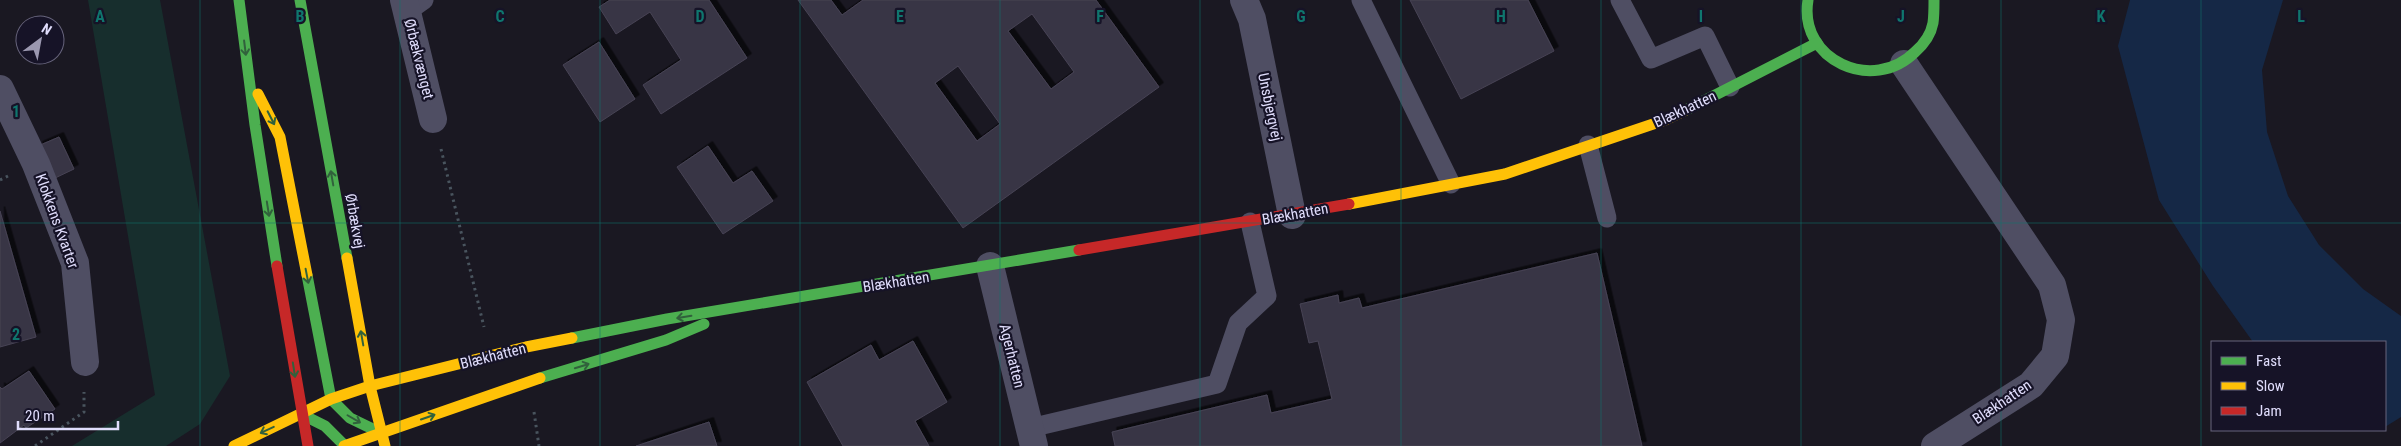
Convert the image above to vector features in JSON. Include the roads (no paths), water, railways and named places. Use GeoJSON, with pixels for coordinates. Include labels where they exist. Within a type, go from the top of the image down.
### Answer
{"type":"FeatureCollection","features":[{"type":"Feature","properties":{"kind":"street"},"geometry":{"type":"LineString","coordinates":[[239,0],[301,414],[308,446]]}},
{"type":"Feature","properties":{"kind":"street","name":"Ørbækvej"},"geometry":{"type":"LineString","coordinates":[[300,0],[370,386],[385,446]]}},
{"type":"Feature","properties":{"kind":"street","name":"Unsbjergvej"},"geometry":{"type":"LineString","coordinates":[[1244,0],[1252,19],[1292,215]]}},
{"type":"Feature","properties":{"kind":"street"},"geometry":{"type":"LineString","coordinates":[[1808,0],[1809,25],[1817,43],[1830,58],[1847,68],[1866,72],[1886,71],[1904,64],[1920,50],[1931,31],[1936,10],[1934,0]]}},
{"type":"Feature","properties":{"kind":"street","name":"Ørbækvænget"},"geometry":{"type":"LineString","coordinates":[[412,4],[434,119]]}},
{"type":"Feature","properties":{"kind":"street","name":"Blækhatten"},"geometry":{"type":"LineString","coordinates":[[234,446],[331,399],[370,386],[535,346],[750,306],[1292,215],[1505,174],[1665,120],[1817,43]]}},
{"type":"Feature","properties":{"kind":"street","name":"Blækhatten"},"geometry":{"type":"LineString","coordinates":[[1904,64],[2052,285],[2061,320],[2055,356],[2031,385],[1935,446]]}},
{"type":"Feature","properties":{"kind":"street"},"geometry":{"type":"LineString","coordinates":[[249,75],[280,137],[331,399],[350,418],[382,432]]}},
{"type":"Feature","properties":{"kind":"street","name":"Klokkens Kvarter"},"geometry":{"type":"LineString","coordinates":[[0,88],[36,164],[75,263],[85,362]]}},
{"type":"Feature","properties":{"kind":"street","name":"Agerhatten"},"geometry":{"type":"LineString","coordinates":[[990,266],[1032,437]]}},
{"type":"Feature","properties":{"kind":"street","name":"Blækhatten"},"geometry":{"type":"LineString","coordinates":[[345,446],[530,381],[666,340],[750,306]]}},
{"type":"Feature","properties":{"kind":"street"},"geometry":{"type":"LineString","coordinates":[[301,414],[325,426],[345,446]]}},
{"type":"Feature","properties":{"kind":"lane"},"geometry":{"type":"LineString","coordinates":[[1361,0],[1451,184]]}},
{"type":"Feature","properties":{"kind":"lane"},"geometry":{"type":"LineString","coordinates":[[1620,0],[1651,59],[1705,36],[1730,87]]}},
{"type":"Feature","properties":{"kind":"lane"},"geometry":{"type":"LineString","coordinates":[[1588,146],[1607,218]]}},
{"type":"Feature","properties":{"kind":"lane"},"geometry":{"type":"LineString","coordinates":[[1032,437],[1216,384],[1238,323],[1267,296],[1250,222]]}},
{"type":"Feature","properties":{"kind":"water"},"geometry":{"type":"Polygon","coordinates":[[[2130,0],[2283,0],[2262,70],[2267,132],[2288,196],[2319,245],[2363,289],[2401,316],[2401,417],[2386,426],[2386,341],[2252,341],[2213,286],[2159,200],[2118,46],[2130,0]]]}}]}
